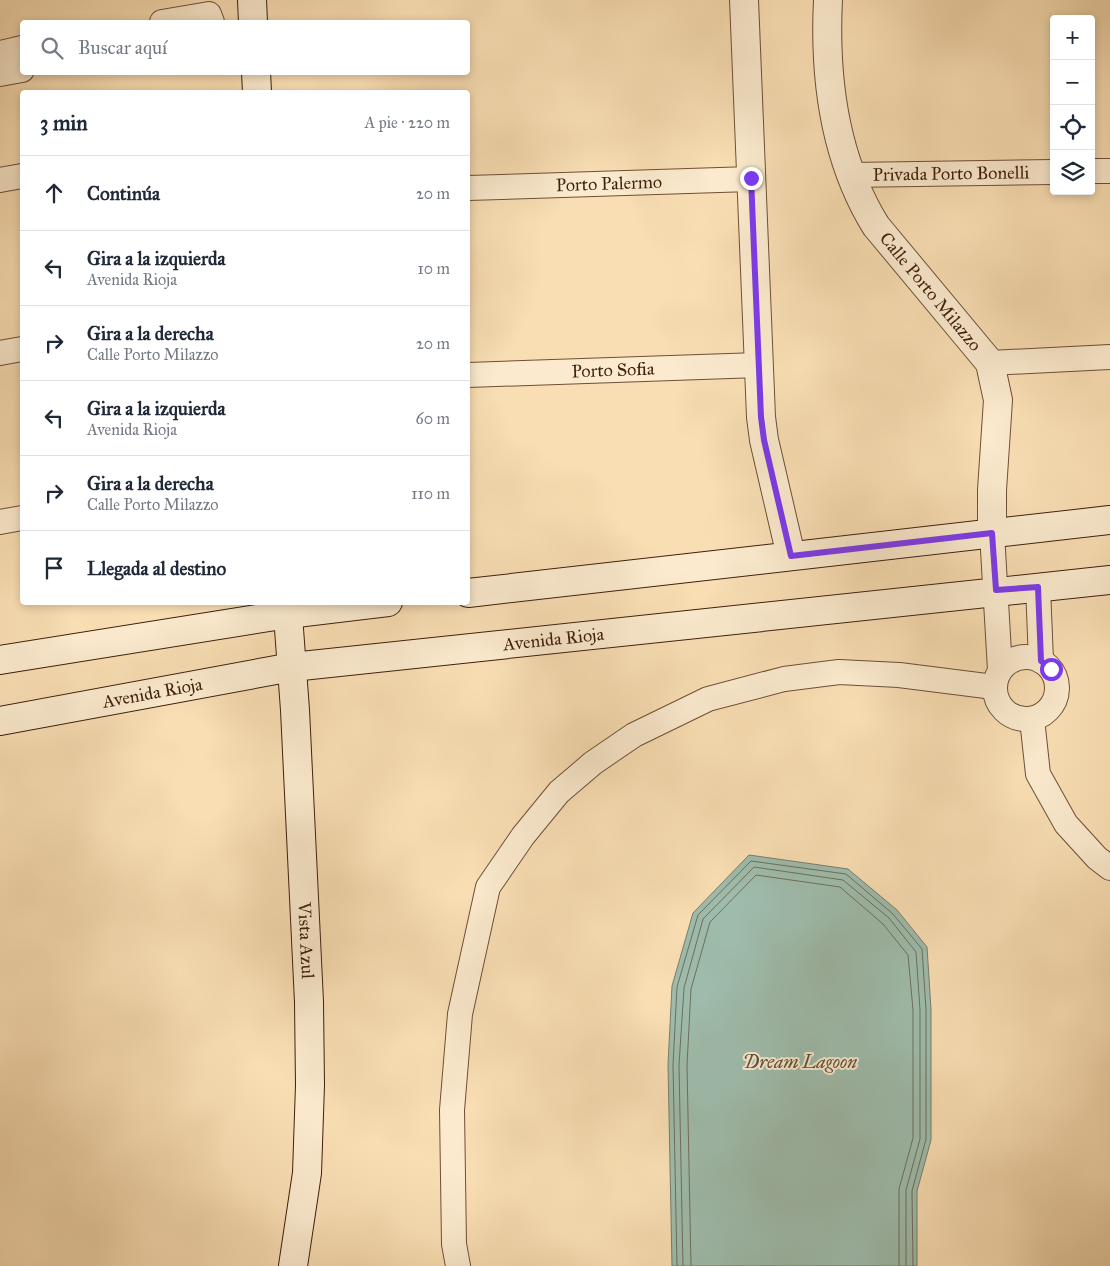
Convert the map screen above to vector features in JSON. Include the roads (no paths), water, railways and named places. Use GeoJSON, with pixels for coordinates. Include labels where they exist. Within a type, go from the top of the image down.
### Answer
{"type":"FeatureCollection","features":[{"type":"Feature","properties":{"kind":"main road"},"geometry":{"type":"LineString","coordinates":[[252,0],[253,20]]}},
{"type":"Feature","properties":{"kind":"main road"},"geometry":{"type":"LineString","coordinates":[[744,0],[759,365],[764,440],[791,556]]}},
{"type":"Feature","properties":{"kind":"main road","name":"Calle Porto Milazzo"},"geometry":{"type":"LineString","coordinates":[[828,0],[826,42],[832,113],[850,175],[862,203],[876,226],[990,363],[998,400],[992,490],[992,533]]}},
{"type":"Feature","properties":{"kind":"main road"},"geometry":{"type":"LineString","coordinates":[[256,75],[257,90]]}},
{"type":"Feature","properties":{"kind":"main road"},"geometry":{"type":"LineString","coordinates":[[470,593],[1110,520]]}},
{"type":"Feature","properties":{"kind":"main road","name":"Avenida Rioja"},"geometry":{"type":"LineString","coordinates":[[0,721],[292,667],[996,590],[1110,580]]}},
{"type":"Feature","properties":{"kind":"main road"},"geometry":{"type":"LineString","coordinates":[[0,660],[287,608],[338,605]]}},
{"type":"Feature","properties":{"kind":"main road","name":"Vista Azul"},"geometry":{"type":"LineString","coordinates":[[287,608],[292,667],[309,1002],[310,1085],[307,1173],[293,1266]]}},
{"type":"Feature","properties":{"kind":"street"},"geometry":{"type":"LineString","coordinates":[[186,20],[210,18]]}},
{"type":"Feature","properties":{"kind":"street"},"geometry":{"type":"LineString","coordinates":[[0,53],[20,48]]}},
{"type":"Feature","properties":{"kind":"street"},"geometry":{"type":"LineString","coordinates":[[0,74],[20,70]]}},
{"type":"Feature","properties":{"kind":"street"},"geometry":{"type":"LineString","coordinates":[[1095,171],[1110,171]]}},
{"type":"Feature","properties":{"kind":"street","name":"Privada Porto Bonelli"},"geometry":{"type":"LineString","coordinates":[[850,175],[1050,172]]}},
{"type":"Feature","properties":{"kind":"street"},"geometry":{"type":"LineString","coordinates":[[0,180],[20,176]]}},
{"type":"Feature","properties":{"kind":"street","name":"Porto Palermo"},"geometry":{"type":"LineString","coordinates":[[470,188],[751,178]]}},
{"type":"Feature","properties":{"kind":"street"},"geometry":{"type":"LineString","coordinates":[[0,353],[20,349]]}},
{"type":"Feature","properties":{"kind":"street"},"geometry":{"type":"LineString","coordinates":[[990,363],[1110,357]]}},
{"type":"Feature","properties":{"kind":"street","name":"Porto Sofia"},"geometry":{"type":"LineString","coordinates":[[470,375],[759,365]]}},
{"type":"Feature","properties":{"kind":"street"},"geometry":{"type":"LineString","coordinates":[[0,522],[20,518]]}},
{"type":"Feature","properties":{"kind":"street","name":"Calle Porto Milazzo"},"geometry":{"type":"LineString","coordinates":[[992,533],[996,590],[997,679]]}},
{"type":"Feature","properties":{"kind":"street"},"geometry":{"type":"LineString","coordinates":[[1038,587],[1041,661]]}},
{"type":"Feature","properties":{"kind":"street"},"geometry":{"type":"LineString","coordinates":[[1026,657],[1041,661],[1054,675],[1057,693],[1048,710],[1032,719],[1018,718],[1005,712],[996,700],[997,679],[1012,660],[1026,657]]}},
{"type":"Feature","properties":{"kind":"street"},"geometry":{"type":"LineString","coordinates":[[458,1266],[454,1244],[452,1110],[460,1014],[488,887],[523,836],[559,792],[593,763],[634,735],[708,699],[784,679],[848,673],[997,679]]}},
{"type":"Feature","properties":{"kind":"street"},"geometry":{"type":"LineString","coordinates":[[1032,719],[1038,774],[1066,824],[1097,858],[1110,868]]}},
{"type":"Feature","properties":{"kind":"water","name":"Dream Lagoon"},"geometry":{"type":"Polygon","coordinates":[[[749,855],[848,869],[897,910],[927,947],[931,1009],[931,1140],[917,1191],[917,1266],[672,1266],[668,1064],[672,986],[693,913],[749,855]]]}}]}
